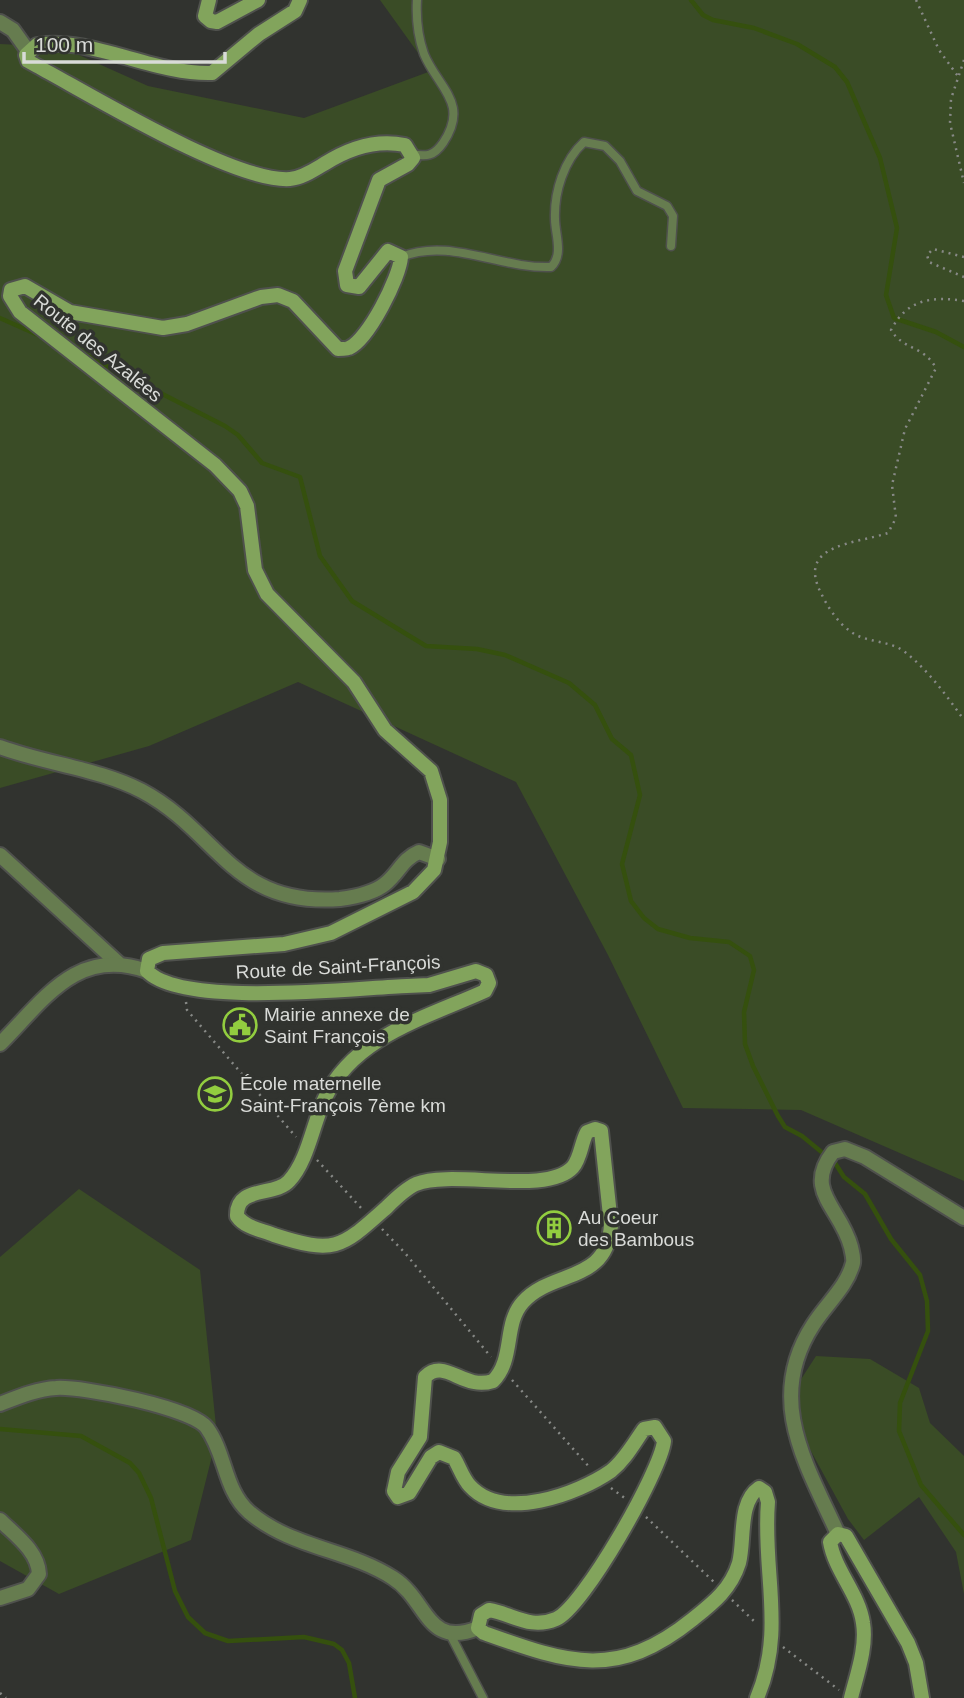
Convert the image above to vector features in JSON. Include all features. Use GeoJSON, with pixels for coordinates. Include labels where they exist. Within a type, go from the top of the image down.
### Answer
{"type":"FeatureCollection","features":[{"type":"Feature","properties":{"kind":"main road"},"geometry":{"type":"LineString","coordinates":[[209,0],[205,16],[211,22],[217,22],[258,0]]}},
{"type":"Feature","properties":{"kind":"main road"},"geometry":{"type":"LineString","coordinates":[[300,0],[295,11],[259,34],[212,73],[180,71],[64,43],[37,45],[28,51],[28,61],[193,148],[255,175],[294,179],[339,154],[377,143],[405,145],[413,158],[408,164],[379,180],[345,271],[344,281],[352,289],[359,287],[382,255],[388,251],[401,257]]}},
{"type":"Feature","properties":{"kind":"main road","name":"Route des Azalées"},"geometry":{"type":"LineString","coordinates":[[401,257],[399,270],[375,319],[349,349],[338,349],[331,344],[293,301],[278,295],[261,298],[187,324],[163,328],[70,312],[25,286],[11,290],[10,296],[20,312],[215,465],[240,491],[247,506],[255,570],[267,593],[354,682],[381,725],[431,771],[440,800],[438,859]]}},
{"type":"Feature","properties":{"kind":"main road","name":"Route de Saint-François"},"geometry":{"type":"LineString","coordinates":[[438,859],[434,870],[413,892],[331,933],[284,944],[163,953],[149,959],[147,971],[152,976],[184,989],[229,993],[429,985],[476,971],[486,975],[489,984],[485,991],[441,1007],[383,1038],[357,1055],[342,1069],[318,1112],[294,1175],[280,1188],[257,1191],[243,1200],[237,1216],[245,1225],[294,1241],[329,1248],[359,1233],[416,1184],[434,1180],[523,1181],[566,1172],[578,1157],[587,1132],[595,1129],[601,1132],[606,1149],[611,1225],[610,1239],[603,1255],[581,1272],[536,1292],[524,1302],[515,1314],[503,1370],[493,1381],[469,1383],[442,1369],[432,1371],[425,1377],[420,1437],[398,1472],[394,1491],[398,1497],[409,1493],[431,1457],[439,1452],[454,1458],[470,1486],[485,1496],[520,1504],[543,1501],[611,1471],[622,1461],[644,1429],[650,1426],[659,1430],[663,1450],[612,1547],[578,1601],[559,1618],[533,1624],[489,1610],[481,1615],[478,1628]]}},
{"type":"Feature","properties":{"kind":"main road"},"geometry":{"type":"LineString","coordinates":[[478,1628],[484,1633],[547,1656],[586,1661],[629,1656],[673,1635],[717,1600],[727,1588],[741,1555],[748,1499],[759,1488],[765,1492],[768,1502],[774,1613],[768,1662],[757,1698]]}},
{"type":"Feature","properties":{"kind":"main road"},"geometry":{"type":"LineString","coordinates":[[850,1698],[862,1655],[863,1622],[833,1560],[830,1542],[838,1534],[846,1536],[908,1643],[916,1663],[922,1698]]}},
{"type":"Feature","properties":{"kind":"street"},"geometry":{"type":"LineString","coordinates":[[0,22],[13,30],[28,51]]}},
{"type":"Feature","properties":{"kind":"street"},"geometry":{"type":"LineString","coordinates":[[0,747],[33,759],[120,780],[144,792],[187,824],[236,871],[268,889],[288,895],[341,898],[366,894],[385,885],[407,857],[419,852],[438,859]]}},
{"type":"Feature","properties":{"kind":"street"},"geometry":{"type":"LineString","coordinates":[[0,855],[118,963]]}},
{"type":"Feature","properties":{"kind":"street"},"geometry":{"type":"LineString","coordinates":[[0,1044],[69,975],[96,965],[118,963],[147,971]]}},
{"type":"Feature","properties":{"kind":"street"},"geometry":{"type":"LineString","coordinates":[[838,1534],[796,1441],[790,1410],[793,1372],[800,1351],[812,1325],[839,1291],[854,1261],[848,1235],[819,1182],[830,1157],[845,1149],[865,1157],[964,1218]]}},
{"type":"Feature","properties":{"kind":"street"},"geometry":{"type":"LineString","coordinates":[[0,1404],[39,1390],[81,1388],[195,1418],[209,1430],[234,1495],[250,1512],[287,1536],[361,1561],[391,1576],[410,1591],[436,1628],[450,1634],[463,1634],[478,1628]]}},
{"type":"Feature","properties":{"kind":"street"},"geometry":{"type":"LineString","coordinates":[[0,1520],[30,1549],[36,1559],[39,1574],[27,1589],[0,1598]]}},
{"type":"Feature","properties":{"kind":"lane"},"geometry":{"type":"LineString","coordinates":[[411,154],[425,157],[436,153],[449,134],[455,111],[448,92],[425,55],[416,21],[417,0]]}},
{"type":"Feature","properties":{"kind":"lane"},"geometry":{"type":"LineString","coordinates":[[401,257],[441,250],[532,267],[551,267],[558,252],[555,218],[559,188],[568,162],[584,142],[605,146],[620,161],[637,191],[667,206],[673,216],[671,246]]}},
{"type":"Feature","properties":{"kind":"lane"},"geometry":{"type":"LineString","coordinates":[[450,1634],[483,1698]]}},
{"type":"Feature","properties":{"kind":"path"},"geometry":{"type":"LineString","coordinates":[[916,0],[939,50],[960,79]]}},
{"type":"Feature","properties":{"kind":"path"},"geometry":{"type":"LineString","coordinates":[[964,60],[960,79],[951,99],[950,122],[964,184]]}},
{"type":"Feature","properties":{"kind":"path"},"geometry":{"type":"LineString","coordinates":[[964,257],[933,249],[927,255],[929,262],[964,277]]}},
{"type":"Feature","properties":{"kind":"path"},"geometry":{"type":"LineString","coordinates":[[964,301],[929,298],[914,303],[891,330],[896,339],[928,354],[936,368],[905,429],[892,485],[896,518],[888,533],[827,550],[814,564],[813,577],[827,605],[850,632],[902,649],[932,676],[964,720]]}},
{"type":"Feature","properties":{"kind":"path"},"geometry":{"type":"LineString","coordinates":[[0,1693],[6,1698]]}},
{"type":"Feature","properties":{"kind":"green space"},"geometry":{"type":"Polygon","coordinates":[[[380,0],[964,0],[964,1181],[801,1110],[683,1108],[608,955],[516,782],[298,682],[149,746],[0,788],[0,44],[61,47],[148,86],[304,118],[431,71],[380,0]]]}},
{"type":"Feature","properties":{"kind":"green space"},"geometry":{"type":"Polygon","coordinates":[[[79,1189],[200,1270],[217,1436],[191,1540],[59,1594],[0,1561],[0,1257],[79,1189]]]}},
{"type":"Feature","properties":{"kind":"green space"},"geometry":{"type":"Polygon","coordinates":[[[816,1356],[870,1359],[919,1388],[930,1423],[964,1456],[964,1594],[956,1552],[919,1497],[864,1540],[848,1519],[806,1442],[796,1387],[816,1356]]]}},
{"type":"Feature","properties":{"kind":"waterway"},"geometry":{"type":"LineString","coordinates":[[691,0],[703,15],[713,20],[754,28],[797,44],[835,67],[847,82],[880,158],[897,228],[886,295],[894,318],[936,332],[964,347]]}},
{"type":"Feature","properties":{"kind":"waterway"},"geometry":{"type":"LineString","coordinates":[[0,318],[47,339]]}},
{"type":"Feature","properties":{"kind":"waterway"},"geometry":{"type":"LineString","coordinates":[[84,354],[225,426],[238,435],[262,463],[300,477],[320,556],[352,601],[426,646],[477,649],[505,655],[569,683],[595,705],[612,739],[631,755],[640,795],[622,864],[631,901],[644,918],[658,929],[690,938],[729,942],[750,956],[754,970],[744,1012],[745,1044],[778,1116],[785,1127],[802,1136],[835,1163],[844,1177],[865,1194],[891,1239],[920,1275],[927,1301],[928,1331],[900,1403],[899,1431],[921,1485],[964,1535]]}},
{"type":"Feature","properties":{"kind":"waterway"},"geometry":{"type":"LineString","coordinates":[[0,1429],[81,1436],[130,1463],[139,1473],[151,1498],[175,1591],[188,1617],[205,1633],[228,1641],[304,1637],[334,1644],[342,1650],[349,1663],[355,1698]]}},
{"type":"Feature","properties":{"kind":"place","name":"Mairie annexe de Saint François"},"geometry":{"type":"Point","coordinates":[240,1025]}},
{"type":"Feature","properties":{"kind":"place","name":"École maternelle Saint-François 7ème km"},"geometry":{"type":"Point","coordinates":[215,1094]}},
{"type":"Feature","properties":{"kind":"place","name":"Au Coeur des Bambous"},"geometry":{"type":"Point","coordinates":[554,1228]}}]}
